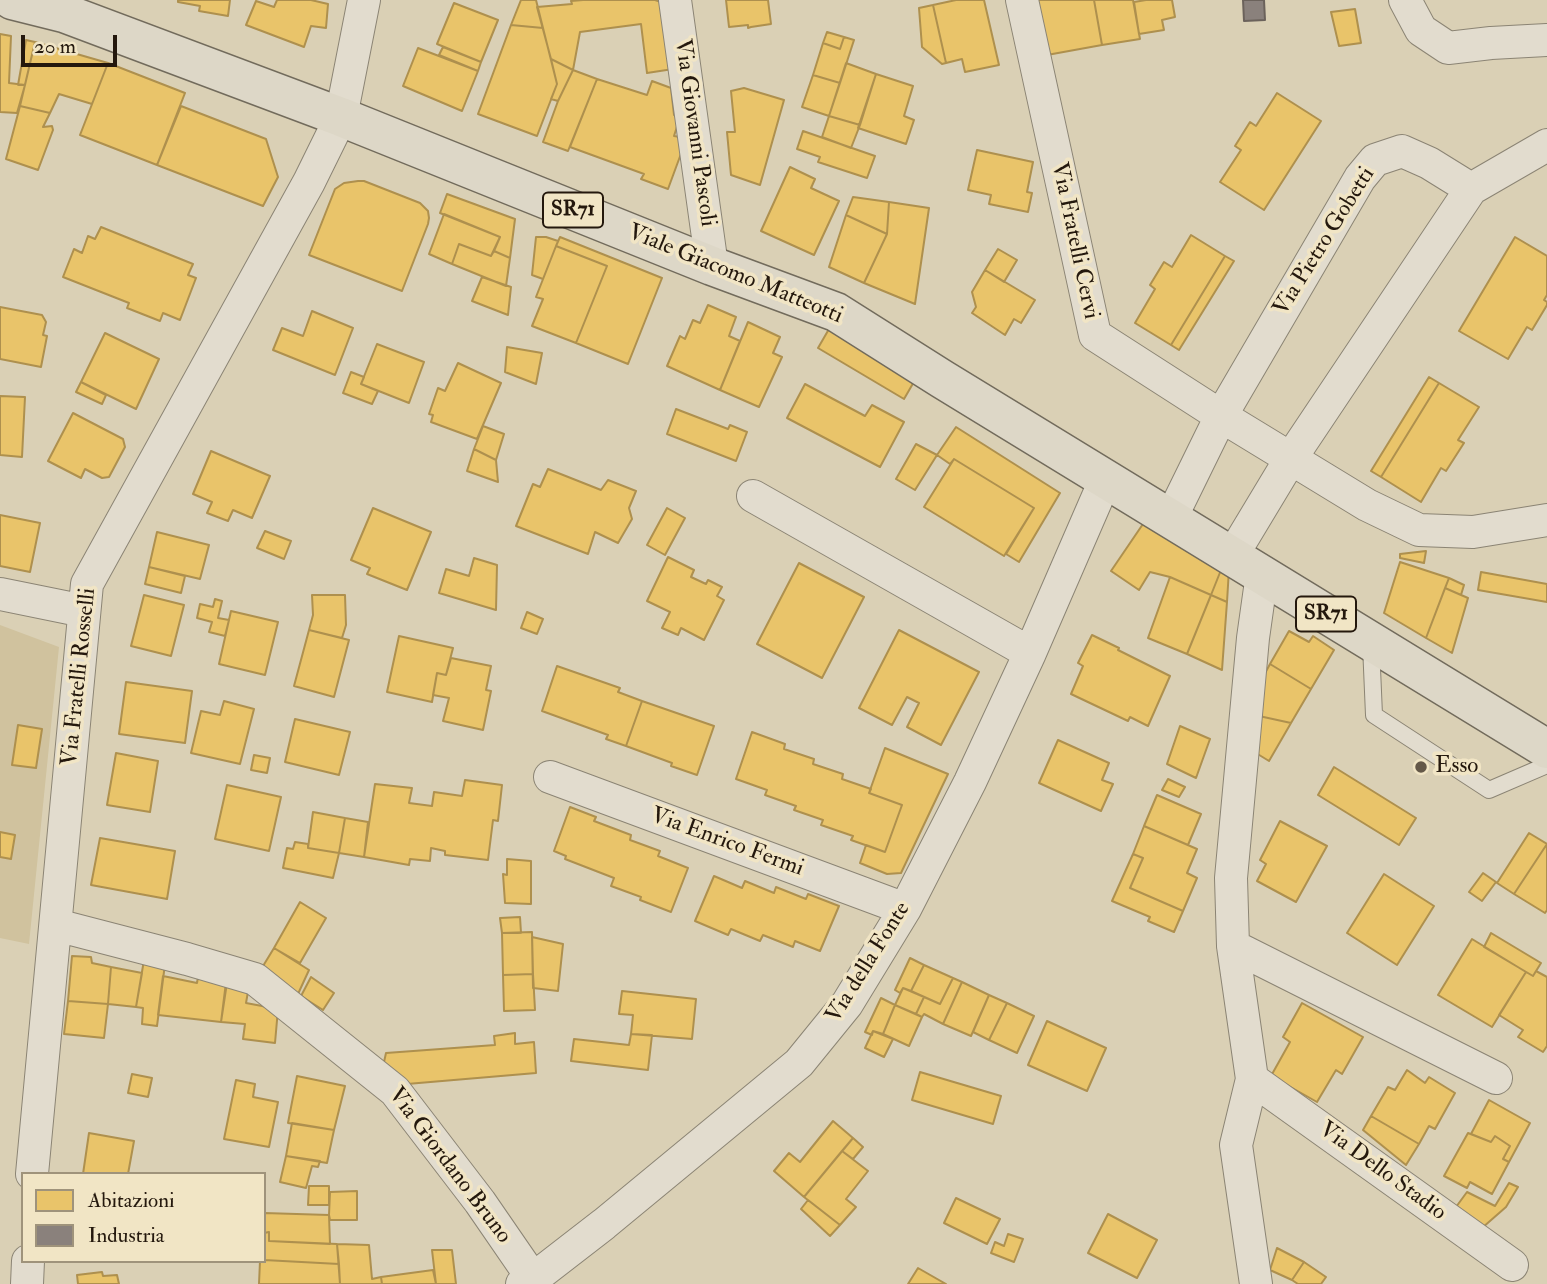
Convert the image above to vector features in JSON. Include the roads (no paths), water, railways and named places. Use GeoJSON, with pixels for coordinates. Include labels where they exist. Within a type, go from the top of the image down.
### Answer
{"type":"FeatureCollection","features":[{"type":"Feature","properties":{"kind":"main road","name":"Viale Giacomo Matteotti"},"geometry":{"type":"LineString","coordinates":[[12,0],[64,13],[341,117],[712,266],[836,312],[1547,749]]}},
{"type":"Feature","properties":{"kind":"street","name":"Via Fratelli Rosselli"},"geometry":{"type":"LineString","coordinates":[[32,1172],[87,584],[302,194],[341,117],[363,0]]}},
{"type":"Feature","properties":{"kind":"street","name":"Via Giovanni Pascoli"},"geometry":{"type":"LineString","coordinates":[[675,0],[712,266]]}},
{"type":"Feature","properties":{"kind":"street","name":"Via Fratelli Cervi"},"geometry":{"type":"LineString","coordinates":[[1021,0],[1095,335],[1221,416]]}},
{"type":"Feature","properties":{"kind":"street"},"geometry":{"type":"LineString","coordinates":[[1405,0],[1421,30],[1448,48],[1547,40]]}},
{"type":"Feature","properties":{"kind":"street"},"geometry":{"type":"LineString","coordinates":[[1256,1284],[1236,1145],[1252,1079],[1233,946],[1231,878],[1253,638],[1247,565],[1291,458],[1471,189],[1547,145]]}},
{"type":"Feature","properties":{"kind":"street","name":"Via Pietro Gobetti"},"geometry":{"type":"LineString","coordinates":[[1171,518],[1221,416],[1360,178],[1375,160],[1402,151],[1429,163],[1471,189]]}},
{"type":"Feature","properties":{"kind":"street"},"geometry":{"type":"LineString","coordinates":[[1221,416],[1367,505],[1419,530],[1474,532],[1547,520]]}},
{"type":"Feature","properties":{"kind":"street","name":"Via della Fonte"},"geometry":{"type":"LineString","coordinates":[[528,1281],[604,1224],[799,1063],[847,1004],[905,909],[970,782],[1031,653],[1106,478]]}},
{"type":"Feature","properties":{"kind":"street"},"geometry":{"type":"LineString","coordinates":[[753,496],[1031,653]]}},
{"type":"Feature","properties":{"kind":"street"},"geometry":{"type":"LineString","coordinates":[[0,594],[84,611]]}},
{"type":"Feature","properties":{"kind":"street","name":"Via Enrico Fermi"},"geometry":{"type":"LineString","coordinates":[[550,777],[905,909]]}},
{"type":"Feature","properties":{"kind":"street","name":"Via Giordano Bruno"},"geometry":{"type":"LineString","coordinates":[[56,925],[255,979],[395,1091],[480,1202],[528,1281]]}},
{"type":"Feature","properties":{"kind":"street"},"geometry":{"type":"LineString","coordinates":[[1233,946],[1496,1078]]}},
{"type":"Feature","properties":{"kind":"street","name":"Via Dello Stadio"},"geometry":{"type":"LineString","coordinates":[[1252,1079],[1512,1265]]}},
{"type":"Feature","properties":{"kind":"street"},"geometry":{"type":"LineString","coordinates":[[27,1284],[28,1263]]}},
{"type":"Feature","properties":{"kind":"lane"},"geometry":{"type":"LineString","coordinates":[[1370,641],[1374,715],[1489,790],[1547,765]]}},
{"type":"Feature","properties":{"kind":"place","name":"Esso"},"geometry":{"type":"Point","coordinates":[1421,767]}}]}
